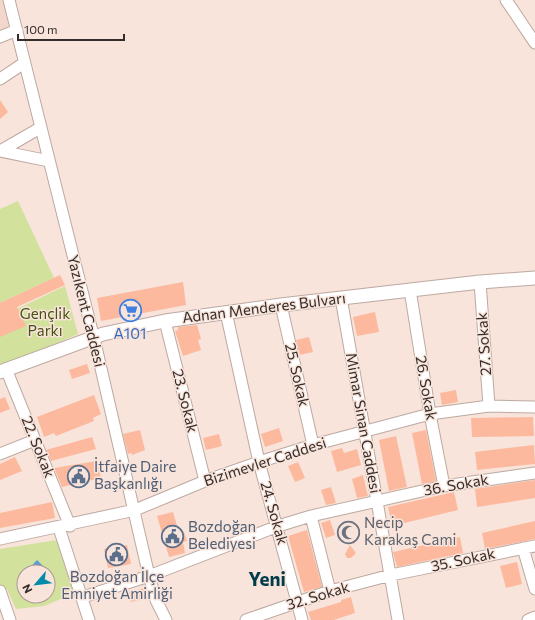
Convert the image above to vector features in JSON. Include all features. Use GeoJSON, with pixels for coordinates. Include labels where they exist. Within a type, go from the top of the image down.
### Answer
{"type":"FeatureCollection","features":[{"type":"Feature","properties":{"kind":"main road","name":"Adnan Menderes Bulvarı"},"geometry":{"type":"LineString","coordinates":[[3,371],[93,337],[165,321],[341,298],[480,282],[535,278]]}},
{"type":"Feature","properties":{"kind":"street","name":"Yazıkent Caddesi"},"geometry":{"type":"LineString","coordinates":[[9,0],[93,337],[135,510],[149,576],[156,600],[166,620]]}},
{"type":"Feature","properties":{"kind":"street"},"geometry":{"type":"LineString","coordinates":[[506,0],[535,43]]}},
{"type":"Feature","properties":{"kind":"street"},"geometry":{"type":"LineString","coordinates":[[0,37],[17,30]]}},
{"type":"Feature","properties":{"kind":"street"},"geometry":{"type":"LineString","coordinates":[[0,80],[24,63]]}},
{"type":"Feature","properties":{"kind":"street"},"geometry":{"type":"LineString","coordinates":[[41,131],[8,152],[49,161]]}},
{"type":"Feature","properties":{"kind":"street","name":"27. Sokak"},"geometry":{"type":"LineString","coordinates":[[480,282],[489,406]]}},
{"type":"Feature","properties":{"kind":"street","name":"26. Sokak"},"geometry":{"type":"LineString","coordinates":[[410,290],[430,414],[444,486]]}},
{"type":"Feature","properties":{"kind":"street","name":"Mimar Sinan Caddesi"},"geometry":{"type":"LineString","coordinates":[[341,298],[398,620]]}},
{"type":"Feature","properties":{"kind":"street","name":"25. Sokak"},"geometry":{"type":"LineString","coordinates":[[281,305],[313,445]]}},
{"type":"Feature","properties":{"kind":"street","name":"24. Sokak"},"geometry":{"type":"LineString","coordinates":[[226,312],[259,462],[278,526],[302,620]]}},
{"type":"Feature","properties":{"kind":"street","name":"23. Sokak"},"geometry":{"type":"LineString","coordinates":[[165,321],[205,481]]}},
{"type":"Feature","properties":{"kind":"street","name":"22. Sokak"},"geometry":{"type":"LineString","coordinates":[[3,371],[35,440],[70,526]]}},
{"type":"Feature","properties":{"kind":"street","name":"Bizimevler Caddesi"},"geometry":{"type":"LineString","coordinates":[[0,539],[70,526],[135,510],[205,481],[259,462],[313,445],[430,414],[489,406],[535,407]]}},
{"type":"Feature","properties":{"kind":"street"},"geometry":{"type":"LineString","coordinates":[[0,454],[35,440]]}},
{"type":"Feature","properties":{"kind":"street","name":"36. Sokak"},"geometry":{"type":"LineString","coordinates":[[83,597],[149,576],[278,526],[311,516],[444,486],[535,473]]}},
{"type":"Feature","properties":{"kind":"street"},"geometry":{"type":"LineString","coordinates":[[311,516],[330,591]]}},
{"type":"Feature","properties":{"kind":"street"},"geometry":{"type":"LineString","coordinates":[[59,528],[83,597],[89,620]]}},
{"type":"Feature","properties":{"kind":"street","name":"35. Sokak"},"geometry":{"type":"LineString","coordinates":[[391,575],[535,546]]}},
{"type":"Feature","properties":{"kind":"street"},"geometry":{"type":"LineString","coordinates":[[523,548],[535,589]]}},
{"type":"Feature","properties":{"kind":"street","name":"32. Sokak"},"geometry":{"type":"LineString","coordinates":[[246,620],[330,591],[391,575]]}},
{"type":"Feature","properties":{"kind":"street"},"geometry":{"type":"LineString","coordinates":[[0,591],[10,620]]}},
{"type":"Feature","properties":{"kind":"street"},"geometry":{"type":"LineString","coordinates":[[528,620],[535,617]]}},
{"type":"Feature","properties":{"kind":"shaded area"},"geometry":{"type":"Polygon","coordinates":[[[0,0],[9,0],[17,30],[0,37],[0,0]]]}},
{"type":"Feature","properties":{"kind":"green space"},"geometry":{"type":"Polygon","coordinates":[[[18,201],[54,278],[0,303],[0,209],[18,201]]]}},
{"type":"Feature","properties":{"kind":"green space","name":"Gençlik Parkı"},"geometry":{"type":"Polygon","coordinates":[[[65,286],[78,334],[0,367],[0,317],[65,286]]]}},
{"type":"Feature","properties":{"kind":"green space"},"geometry":{"type":"Polygon","coordinates":[[[57,540],[75,593],[56,601],[56,564],[16,564],[16,604],[49,604],[44,606],[16,609],[7,589],[2,590],[0,585],[0,549],[57,540]]]}},
{"type":"Feature","properties":{"kind":"water"},"geometry":{"type":"Polygon","coordinates":[[[37,560],[41,564],[33,564],[37,560]]]}},
{"type":"Feature","properties":{"kind":"building"},"geometry":{"type":"Polygon","coordinates":[[[0,100],[8,112],[0,119],[0,100]]]}},
{"type":"Feature","properties":{"kind":"building"},"geometry":{"type":"Polygon","coordinates":[[[60,275],[65,285],[17,307],[26,326],[0,337],[0,303],[60,275]]]}},
{"type":"Feature","properties":{"kind":"building"},"geometry":{"type":"Polygon","coordinates":[[[183,282],[186,305],[101,321],[97,298],[183,282]]]}},
{"type":"Feature","properties":{"kind":"building"},"geometry":{"type":"Polygon","coordinates":[[[375,312],[379,332],[357,336],[353,317],[375,312]]]}},
{"type":"Feature","properties":{"kind":"building"},"geometry":{"type":"Polygon","coordinates":[[[197,325],[201,339],[198,340],[201,350],[183,356],[175,331],[178,330],[178,327],[197,325]]]}},
{"type":"Feature","properties":{"kind":"building"},"geometry":{"type":"Polygon","coordinates":[[[309,337],[313,352],[300,355],[296,340],[309,337]]]}},
{"type":"Feature","properties":{"kind":"building"},"geometry":{"type":"Polygon","coordinates":[[[87,364],[90,373],[72,379],[69,370],[87,364]]]}},
{"type":"Feature","properties":{"kind":"building"},"geometry":{"type":"Polygon","coordinates":[[[456,390],[458,402],[442,405],[440,393],[456,390]]]}},
{"type":"Feature","properties":{"kind":"building"},"geometry":{"type":"Polygon","coordinates":[[[94,395],[101,414],[93,418],[94,421],[56,436],[54,433],[44,437],[37,417],[94,395]]]}},
{"type":"Feature","properties":{"kind":"building"},"geometry":{"type":"Polygon","coordinates":[[[5,397],[10,409],[0,413],[0,399],[5,397]]]}},
{"type":"Feature","properties":{"kind":"building"},"geometry":{"type":"Polygon","coordinates":[[[533,417],[534,436],[472,437],[471,418],[533,417]]]}},
{"type":"Feature","properties":{"kind":"building"},"geometry":{"type":"Polygon","coordinates":[[[279,428],[283,441],[265,447],[261,434],[279,428]]]}},
{"type":"Feature","properties":{"kind":"building"},"geometry":{"type":"Polygon","coordinates":[[[140,430],[145,450],[132,455],[132,453],[128,454],[123,434],[140,430]]]}},
{"type":"Feature","properties":{"kind":"building"},"geometry":{"type":"Polygon","coordinates":[[[426,430],[436,481],[422,484],[412,433],[426,430]]]}},
{"type":"Feature","properties":{"kind":"building"},"geometry":{"type":"Polygon","coordinates":[[[219,434],[222,446],[206,450],[203,438],[219,434]]]}},
{"type":"Feature","properties":{"kind":"building"},"geometry":{"type":"Polygon","coordinates":[[[396,436],[407,487],[389,491],[379,440],[396,436]]]}},
{"type":"Feature","properties":{"kind":"building"},"geometry":{"type":"Polygon","coordinates":[[[92,437],[96,449],[51,461],[46,450],[92,437]]]}},
{"type":"Feature","properties":{"kind":"building"},"geometry":{"type":"Polygon","coordinates":[[[534,445],[535,464],[477,470],[475,452],[534,445]]]}},
{"type":"Feature","properties":{"kind":"building"},"geometry":{"type":"Polygon","coordinates":[[[342,448],[344,453],[357,449],[361,465],[337,472],[331,451],[342,448]]]}},
{"type":"Feature","properties":{"kind":"building"},"geometry":{"type":"Polygon","coordinates":[[[15,457],[22,471],[0,480],[0,464],[15,457]]]}},
{"type":"Feature","properties":{"kind":"building"},"geometry":{"type":"Polygon","coordinates":[[[97,461],[101,478],[62,487],[54,468],[97,461]]]}},
{"type":"Feature","properties":{"kind":"building"},"geometry":{"type":"Polygon","coordinates":[[[298,462],[305,478],[295,482],[288,466],[298,462]]]}},
{"type":"Feature","properties":{"kind":"building"},"geometry":{"type":"Polygon","coordinates":[[[363,475],[368,496],[357,498],[352,479],[363,475]]]}},
{"type":"Feature","properties":{"kind":"building"},"geometry":{"type":"Polygon","coordinates":[[[535,480],[535,498],[477,507],[475,489],[535,480]]]}},
{"type":"Feature","properties":{"kind":"building"},"geometry":{"type":"Polygon","coordinates":[[[331,487],[336,503],[326,505],[321,490],[331,487]]]}},
{"type":"Feature","properties":{"kind":"building"},"geometry":{"type":"Polygon","coordinates":[[[454,492],[458,510],[392,526],[388,507],[454,492]]]}},
{"type":"Feature","properties":{"kind":"building"},"geometry":{"type":"Polygon","coordinates":[[[52,502],[55,518],[0,528],[0,513],[52,502]]]}},
{"type":"Feature","properties":{"kind":"building"},"geometry":{"type":"Polygon","coordinates":[[[173,512],[178,529],[180,529],[181,533],[184,532],[187,541],[183,542],[185,553],[169,557],[157,516],[173,512]]]}},
{"type":"Feature","properties":{"kind":"building"},"geometry":{"type":"Polygon","coordinates":[[[330,520],[335,535],[326,538],[321,523],[330,520]]]}},
{"type":"Feature","properties":{"kind":"building","name":"Necip Karakaş Cami"},"geometry":{"type":"Polygon","coordinates":[[[348,521],[358,527],[357,530],[360,531],[354,544],[337,536],[343,523],[346,524],[348,521]]]}},
{"type":"Feature","properties":{"kind":"building"},"geometry":{"type":"Polygon","coordinates":[[[535,521],[535,539],[485,549],[482,533],[535,521]]]}},
{"type":"Feature","properties":{"kind":"building"},"geometry":{"type":"Polygon","coordinates":[[[307,530],[322,587],[304,592],[288,536],[307,530]]]}},
{"type":"Feature","properties":{"kind":"building"},"geometry":{"type":"Polygon","coordinates":[[[460,537],[463,553],[397,567],[393,552],[460,537]]]}},
{"type":"Feature","properties":{"kind":"building","name":"Bozdoğan İlçe Emniyet Amirliği"},"geometry":{"type":"Polygon","coordinates":[[[127,545],[131,564],[108,568],[104,549],[127,545]]]}},
{"type":"Feature","properties":{"kind":"building"},"geometry":{"type":"Polygon","coordinates":[[[350,545],[356,553],[351,558],[347,558],[345,554],[350,545]]]}},
{"type":"Feature","properties":{"kind":"building"},"geometry":{"type":"Polygon","coordinates":[[[517,562],[522,584],[506,588],[500,566],[517,562]]]}},
{"type":"Feature","properties":{"kind":"building"},"geometry":{"type":"Polygon","coordinates":[[[145,588],[148,598],[131,602],[129,592],[145,588]]]}},
{"type":"Feature","properties":{"kind":"building"},"geometry":{"type":"Polygon","coordinates":[[[351,597],[355,613],[334,620],[311,620],[308,612],[341,602],[341,600],[351,597]]]}},
{"type":"Feature","properties":{"kind":"place","name":"A101"},"geometry":{"type":"Point","coordinates":[130,311]}},
{"type":"Feature","properties":{"kind":"place","name":"İtfaiye Daire Başkanlığı"},"geometry":{"type":"Point","coordinates":[79,476]}},
{"type":"Feature","properties":{"kind":"place","name":"Necip Karakaş Cami"},"geometry":{"type":"Point","coordinates":[349,532]}},
{"type":"Feature","properties":{"kind":"place","name":"Bozdoğan Belediyesi"},"geometry":{"type":"Point","coordinates":[173,536]}},
{"type":"Feature","properties":{"kind":"place","name":"Bozdoğan İlçe Emniyet Amirliği"},"geometry":{"type":"Point","coordinates":[117,554]}},
{"type":"Feature","properties":{"kind":"district","name":"Yeni"},"geometry":{"type":"Point","coordinates":[267,579]}}]}
